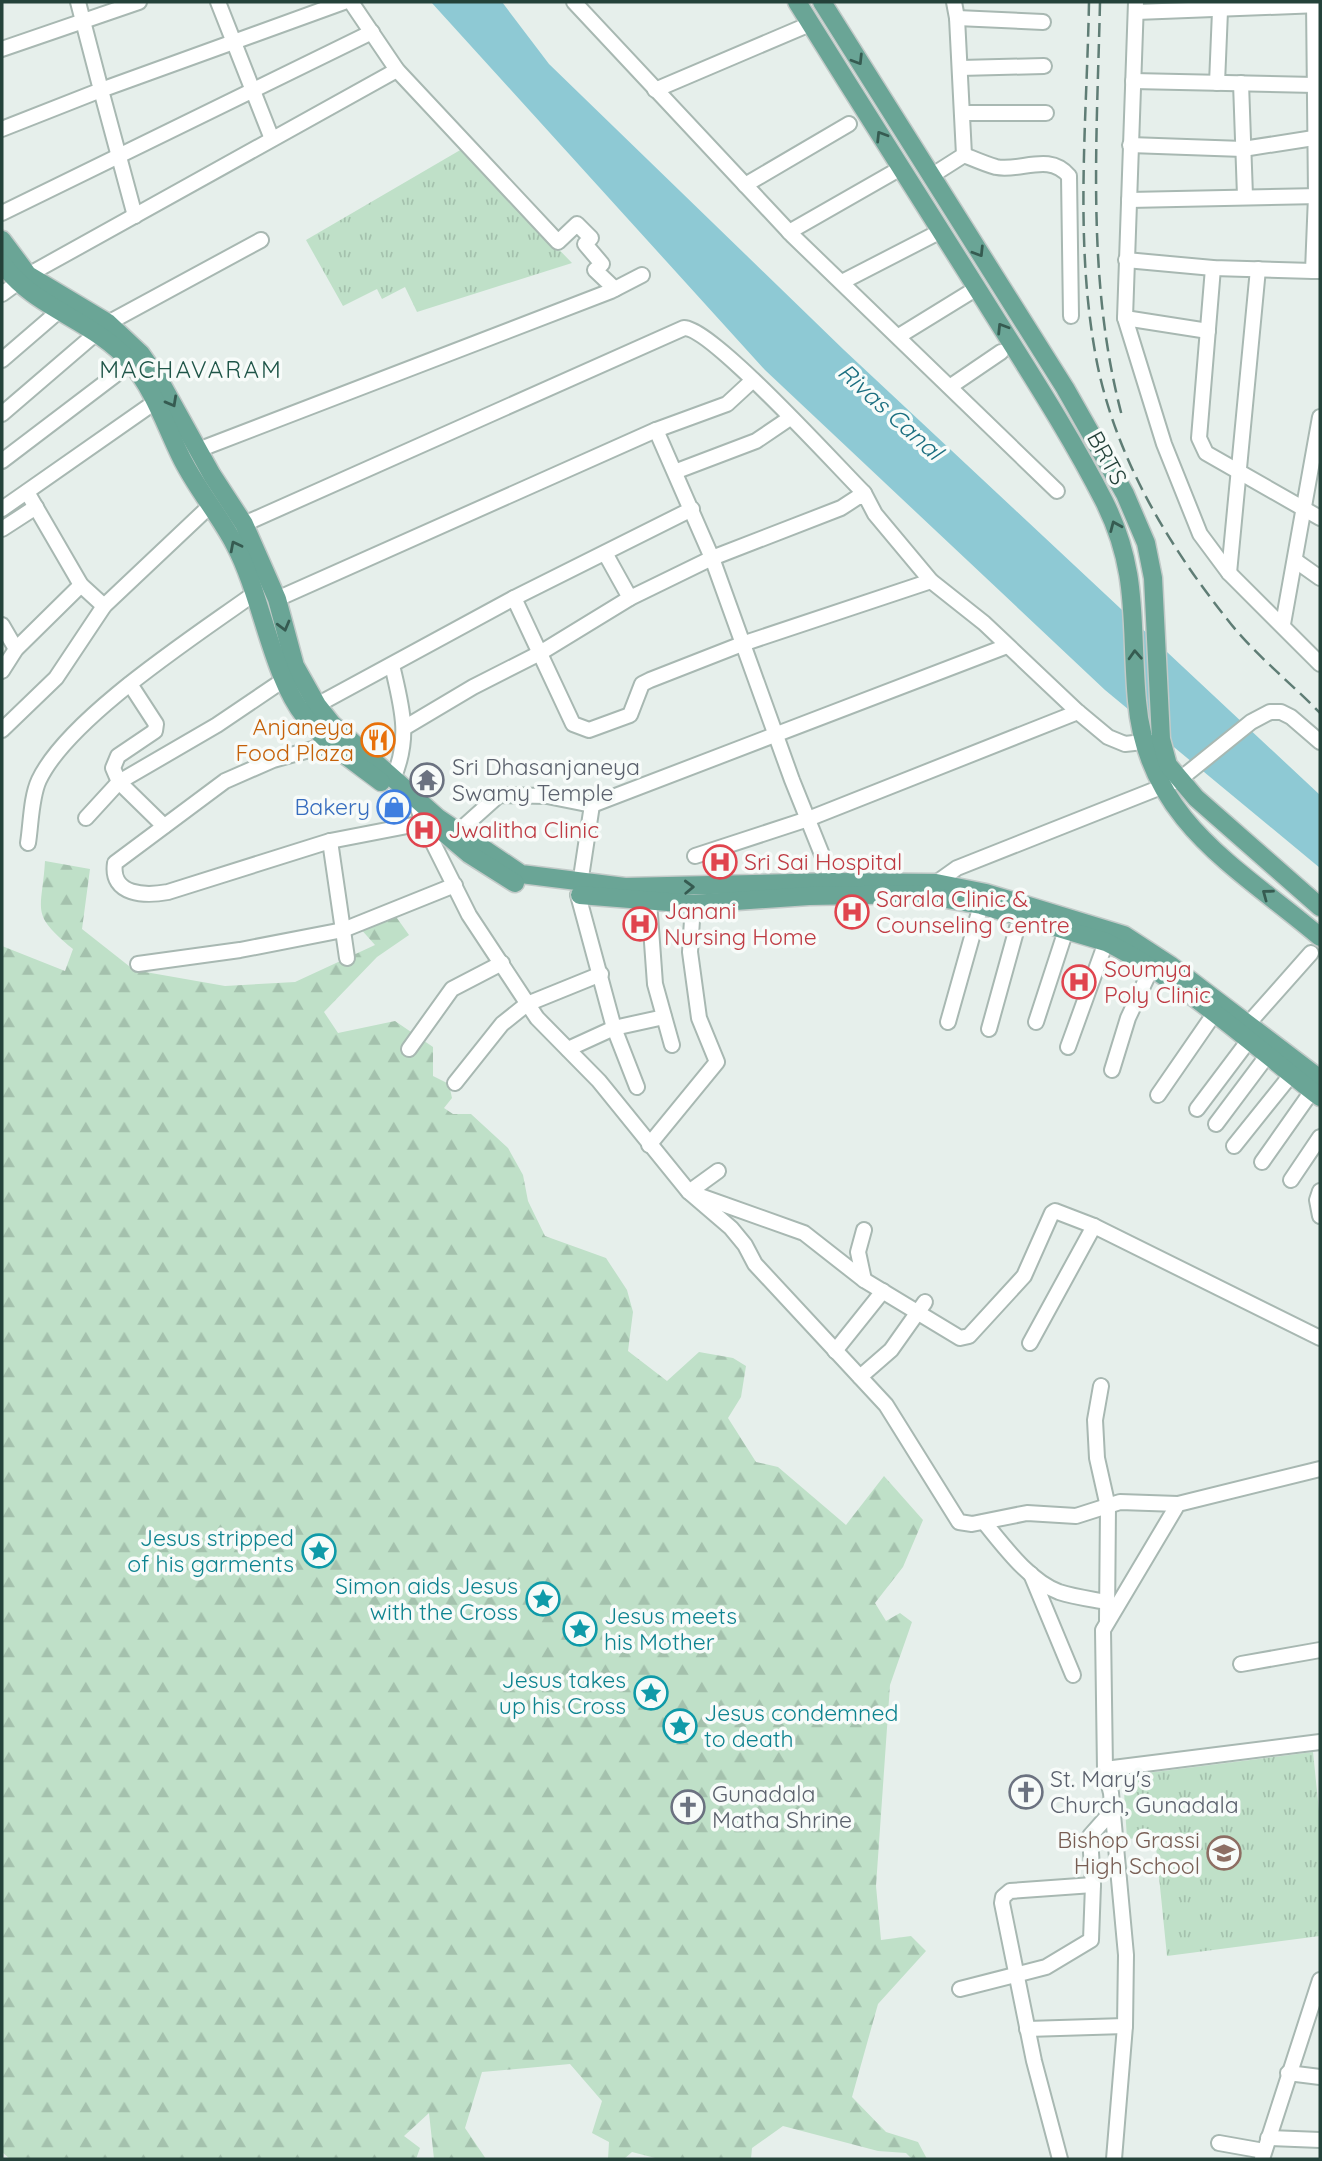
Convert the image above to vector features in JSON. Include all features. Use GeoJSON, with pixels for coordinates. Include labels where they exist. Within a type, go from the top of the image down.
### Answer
{"type":"FeatureCollection","features":[{"type":"Feature","properties":{"kind":"main road","name":"BRTS"},"geometry":{"type":"LineString","coordinates":[[796,2],[977,288],[1105,503],[1125,551],[1132,591],[1139,718],[1178,779],[1320,906]]}},
{"type":"Feature","properties":{"kind":"main road","name":"BRTS"},"geometry":{"type":"LineString","coordinates":[[822,2],[1100,447],[1125,494],[1146,543],[1156,613],[1154,740]]}},
{"type":"Feature","properties":{"kind":"main road"},"geometry":{"type":"LineString","coordinates":[[2,240],[15,284],[102,328],[141,354],[244,524],[277,599],[295,666],[317,705],[332,724],[393,779],[419,811],[460,830],[521,874],[579,889],[649,901],[693,904],[808,896],[917,894],[981,905],[1066,930],[1106,943],[1151,969],[1214,1014],[1248,1032],[1268,1056],[1290,1075],[1318,1089]]}},
{"type":"Feature","properties":{"kind":"main road"},"geometry":{"type":"LineString","coordinates":[[2,263],[15,284],[60,310],[102,328],[131,363],[155,402],[181,459],[236,546],[285,679],[304,716],[331,744],[419,811],[469,854],[520,887],[579,889],[833,882],[936,883],[986,893],[1124,935],[1170,965],[1318,1089]]}},
{"type":"Feature","properties":{"kind":"main road","name":"BRTS"},"geometry":{"type":"LineString","coordinates":[[1178,779],[1182,817],[1204,844],[1320,937]]}},
{"type":"Feature","properties":{"kind":"street"},"geometry":{"type":"LineString","coordinates":[[78,2],[135,216]]}},
{"type":"Feature","properties":{"kind":"street"},"geometry":{"type":"LineString","coordinates":[[2,49],[82,19],[139,2]]}},
{"type":"Feature","properties":{"kind":"street"},"geometry":{"type":"LineString","coordinates":[[218,2],[272,139]]}},
{"type":"Feature","properties":{"kind":"street"},"geometry":{"type":"LineString","coordinates":[[2,129],[344,2]]}},
{"type":"Feature","properties":{"kind":"street"},"geometry":{"type":"LineString","coordinates":[[351,2],[397,70],[558,242],[577,224],[591,238],[585,244],[602,264],[595,271],[615,289]]}},
{"type":"Feature","properties":{"kind":"street"},"geometry":{"type":"LineString","coordinates":[[574,2],[789,232],[1057,491]]}},
{"type":"Feature","properties":{"kind":"street"},"geometry":{"type":"LineString","coordinates":[[954,2],[964,155]]}},
{"type":"Feature","properties":{"kind":"street"},"geometry":{"type":"LineString","coordinates":[[1126,260],[1213,268],[1316,271],[1316,4],[1220,11],[1136,7],[1130,145],[1126,260],[1125,318],[1164,444],[1200,534],[1229,573],[1283,624],[1320,664]]}},
{"type":"Feature","properties":{"kind":"street"},"geometry":{"type":"LineString","coordinates":[[1217,83],[1220,11]]}},
{"type":"Feature","properties":{"kind":"street"},"geometry":{"type":"LineString","coordinates":[[957,18],[1042,22]]}},
{"type":"Feature","properties":{"kind":"street"},"geometry":{"type":"LineString","coordinates":[[655,90],[810,24]]}},
{"type":"Feature","properties":{"kind":"street"},"geometry":{"type":"LineString","coordinates":[[2,213],[372,32]]}},
{"type":"Feature","properties":{"kind":"street"},"geometry":{"type":"LineString","coordinates":[[960,68],[1044,66]]}},
{"type":"Feature","properties":{"kind":"street"},"geometry":{"type":"LineString","coordinates":[[15,284],[397,70]]}},
{"type":"Feature","properties":{"kind":"street"},"geometry":{"type":"LineString","coordinates":[[1133,80],[1241,83],[1317,80]]}},
{"type":"Feature","properties":{"kind":"street"},"geometry":{"type":"LineString","coordinates":[[1241,83],[1245,196]]}},
{"type":"Feature","properties":{"kind":"street"},"geometry":{"type":"LineString","coordinates":[[962,113],[1046,113]]}},
{"type":"Feature","properties":{"kind":"street"},"geometry":{"type":"LineString","coordinates":[[745,185],[849,124]]}},
{"type":"Feature","properties":{"kind":"street"},"geometry":{"type":"LineString","coordinates":[[1130,145],[1243,149],[1318,137]]}},
{"type":"Feature","properties":{"kind":"street"},"geometry":{"type":"LineString","coordinates":[[931,177],[964,155]]}},
{"type":"Feature","properties":{"kind":"street"},"geometry":{"type":"LineString","coordinates":[[964,155],[997,167],[1050,163],[1062,167],[1069,176],[1071,316]]}},
{"type":"Feature","properties":{"kind":"street"},"geometry":{"type":"LineString","coordinates":[[789,232],[901,168]]}},
{"type":"Feature","properties":{"kind":"street"},"geometry":{"type":"LineString","coordinates":[[1129,200],[1318,196]]}},
{"type":"Feature","properties":{"kind":"street"},"geometry":{"type":"LineString","coordinates":[[842,282],[941,231]]}},
{"type":"Feature","properties":{"kind":"street"},"geometry":{"type":"LineString","coordinates":[[2,414],[102,328],[261,240]]}},
{"type":"Feature","properties":{"kind":"street"},"geometry":{"type":"LineString","coordinates":[[1213,268],[1199,438],[1206,453],[1320,518]]}},
{"type":"Feature","properties":{"kind":"street"},"geometry":{"type":"LineString","coordinates":[[1229,573],[1258,269]]}},
{"type":"Feature","properties":{"kind":"street"},"geometry":{"type":"LineString","coordinates":[[198,450],[615,289],[642,275]]}},
{"type":"Feature","properties":{"kind":"street"},"geometry":{"type":"LineString","coordinates":[[899,336],[977,288]]}},
{"type":"Feature","properties":{"kind":"street"},"geometry":{"type":"LineString","coordinates":[[2,360],[60,310]]}},
{"type":"Feature","properties":{"kind":"street"},"geometry":{"type":"LineString","coordinates":[[1125,318],[1208,331]]}},
{"type":"Feature","properties":{"kind":"street"},"geometry":{"type":"LineString","coordinates":[[244,524],[684,328],[694,330],[753,380],[864,493],[875,514],[931,582],[984,623],[1108,737],[1125,744],[1154,740]]}},
{"type":"Feature","properties":{"kind":"street"},"geometry":{"type":"LineString","coordinates":[[951,386],[1001,352]]}},
{"type":"Feature","properties":{"kind":"street"},"geometry":{"type":"LineString","coordinates":[[2,461],[131,363]]}},
{"type":"Feature","properties":{"kind":"street"},"geometry":{"type":"LineString","coordinates":[[277,599],[656,430],[727,404],[753,380]]}},
{"type":"Feature","properties":{"kind":"street"},"geometry":{"type":"LineString","coordinates":[[2,509],[155,402]]}},
{"type":"Feature","properties":{"kind":"street"},"geometry":{"type":"LineString","coordinates":[[1283,624],[1306,509],[1320,416]]}},
{"type":"Feature","properties":{"kind":"street"},"geometry":{"type":"LineString","coordinates":[[677,471],[757,441],[790,418]]}},
{"type":"Feature","properties":{"kind":"street"},"geometry":{"type":"LineString","coordinates":[[656,430],[677,471],[712,558],[775,734],[833,882]]}},
{"type":"Feature","properties":{"kind":"street"},"geometry":{"type":"LineString","coordinates":[[26,492],[80,584],[104,606]]}},
{"type":"Feature","properties":{"kind":"street"},"geometry":{"type":"LineString","coordinates":[[404,729],[473,687],[540,653],[630,598],[712,558],[841,508],[864,493]]}},
{"type":"Feature","properties":{"kind":"street"},"geometry":{"type":"LineString","coordinates":[[5,721],[55,678],[104,606],[212,505]]}},
{"type":"Feature","properties":{"kind":"street"},"geometry":{"type":"LineString","coordinates":[[2,530],[36,507]]}},
{"type":"Feature","properties":{"kind":"street"},"geometry":{"type":"LineString","coordinates":[[317,705],[514,598],[692,509]]}},
{"type":"Feature","properties":{"kind":"street"},"geometry":{"type":"LineString","coordinates":[[605,553],[630,598]]}},
{"type":"Feature","properties":{"kind":"street"},"geometry":{"type":"LineString","coordinates":[[1296,561],[1320,578]]}},
{"type":"Feature","properties":{"kind":"street"},"geometry":{"type":"LineString","coordinates":[[514,598],[573,723],[589,730],[630,715],[642,684],[742,644],[931,582]]}},
{"type":"Feature","properties":{"kind":"street"},"geometry":{"type":"LineString","coordinates":[[2,671],[16,649],[80,584]]}},
{"type":"Feature","properties":{"kind":"street"},"geometry":{"type":"LineString","coordinates":[[28,843],[38,781],[69,739],[130,684],[255,593]]}},
{"type":"Feature","properties":{"kind":"street"},"geometry":{"type":"LineString","coordinates":[[2,625],[16,649]]}},
{"type":"Feature","properties":{"kind":"street"},"geometry":{"type":"LineString","coordinates":[[460,830],[499,795],[547,796],[592,805],[1007,646]]}},
{"type":"Feature","properties":{"kind":"street"},"geometry":{"type":"LineString","coordinates":[[392,665],[404,729],[403,754],[393,779]]}},
{"type":"Feature","properties":{"kind":"street"},"geometry":{"type":"LineString","coordinates":[[86,818],[119,782],[217,725],[285,679]]}},
{"type":"Feature","properties":{"kind":"street"},"geometry":{"type":"LineString","coordinates":[[130,684],[156,724],[155,731],[114,762],[119,782],[164,826]]}},
{"type":"Feature","properties":{"kind":"street"},"geometry":{"type":"LineString","coordinates":[[695,856],[808,819],[1078,712]]}},
{"type":"Feature","properties":{"kind":"street"},"geometry":{"type":"LineString","coordinates":[[936,883],[957,868],[1178,779],[1251,722],[1269,712],[1281,712],[1320,742]]}},
{"type":"Feature","properties":{"kind":"street"},"geometry":{"type":"LineString","coordinates":[[331,744],[273,760],[225,781],[115,863],[117,879],[129,892],[146,896],[177,890],[239,867],[331,841],[419,811],[469,915],[527,1004],[599,1081],[689,1192],[731,1228],[745,1245],[755,1264],[886,1405],[959,1522],[984,1522],[1027,1513],[1076,1516],[1119,1502],[1178,1504],[1320,1469]]}},
{"type":"Feature","properties":{"kind":"street"},"geometry":{"type":"LineString","coordinates":[[592,805],[579,889],[614,1028],[637,1087]]}},
{"type":"Feature","properties":{"kind":"street"},"geometry":{"type":"LineString","coordinates":[[331,841],[347,958]]}},
{"type":"Feature","properties":{"kind":"street"},"geometry":{"type":"LineString","coordinates":[[138,964],[240,950],[343,930],[455,885]]}},
{"type":"Feature","properties":{"kind":"street"},"geometry":{"type":"LineString","coordinates":[[649,901],[655,984],[672,1045]]}},
{"type":"Feature","properties":{"kind":"street"},"geometry":{"type":"LineString","coordinates":[[649,1145],[691,1098],[717,1062],[699,1018],[690,952],[693,904]]}},
{"type":"Feature","properties":{"kind":"street"},"geometry":{"type":"LineString","coordinates":[[948,1022],[981,905]]}},
{"type":"Feature","properties":{"kind":"street"},"geometry":{"type":"LineString","coordinates":[[989,1029],[1020,917]]}},
{"type":"Feature","properties":{"kind":"street"},"geometry":{"type":"LineString","coordinates":[[1035,1022],[1066,930]]}},
{"type":"Feature","properties":{"kind":"street"},"geometry":{"type":"LineString","coordinates":[[1068,1046],[1106,943]]}},
{"type":"Feature","properties":{"kind":"street"},"geometry":{"type":"LineString","coordinates":[[1197,1109],[1248,1032],[1311,953]]}},
{"type":"Feature","properties":{"kind":"street"},"geometry":{"type":"LineString","coordinates":[[409,1049],[452,989],[502,963]]}},
{"type":"Feature","properties":{"kind":"street"},"geometry":{"type":"LineString","coordinates":[[1112,1070],[1128,1018],[1151,969]]}},
{"type":"Feature","properties":{"kind":"street"},"geometry":{"type":"LineString","coordinates":[[455,1083],[502,1024],[527,1004],[601,974]]}},
{"type":"Feature","properties":{"kind":"street"},"geometry":{"type":"LineString","coordinates":[[1158,1095],[1214,1014]]}},
{"type":"Feature","properties":{"kind":"street"},"geometry":{"type":"LineString","coordinates":[[568,1049],[614,1028],[664,1017]]}},
{"type":"Feature","properties":{"kind":"street"},"geometry":{"type":"LineString","coordinates":[[1216,1124],[1268,1056]]}},
{"type":"Feature","properties":{"kind":"street"},"geometry":{"type":"LineString","coordinates":[[1234,1146],[1290,1075]]}},
{"type":"Feature","properties":{"kind":"street"},"geometry":{"type":"LineString","coordinates":[[1262,1162],[1318,1089]]}},
{"type":"Feature","properties":{"kind":"street"},"geometry":{"type":"LineString","coordinates":[[1291,1180],[1320,1137]]}},
{"type":"Feature","properties":{"kind":"street"},"geometry":{"type":"LineString","coordinates":[[689,1192],[718,1171]]}},
{"type":"Feature","properties":{"kind":"street"},"geometry":{"type":"LineString","coordinates":[[1320,1191],[1317,1200],[1320,1216]]}},
{"type":"Feature","properties":{"kind":"street"},"geometry":{"type":"LineString","coordinates":[[689,1192],[804,1233],[864,1280],[921,1308],[960,1338],[969,1336],[1024,1276],[1052,1213],[1060,1212],[1094,1226],[1320,1338]]}},
{"type":"Feature","properties":{"kind":"street"},"geometry":{"type":"LineString","coordinates":[[1030,1343],[1094,1226]]}},
{"type":"Feature","properties":{"kind":"street"},"geometry":{"type":"LineString","coordinates":[[864,1230],[858,1252],[864,1280]]}},
{"type":"Feature","properties":{"kind":"street"},"geometry":{"type":"LineString","coordinates":[[835,1351],[883,1291]]}},
{"type":"Feature","properties":{"kind":"street"},"geometry":{"type":"LineString","coordinates":[[860,1377],[891,1350],[921,1308]]}},
{"type":"Feature","properties":{"kind":"street"},"geometry":{"type":"LineString","coordinates":[[1101,1386],[1095,1420],[1097,1458],[1108,1507],[1107,1621]]}},
{"type":"Feature","properties":{"kind":"street"},"geometry":{"type":"LineString","coordinates":[[1114,2159],[1125,2026],[1126,1955],[1112,1810],[1105,1769],[1103,1630],[1178,1504]]}},
{"type":"Feature","properties":{"kind":"street"},"geometry":{"type":"LineString","coordinates":[[984,1522],[1031,1573],[1059,1592],[1107,1602]]}},
{"type":"Feature","properties":{"kind":"street"},"geometry":{"type":"LineString","coordinates":[[1031,1573],[1073,1675]]}},
{"type":"Feature","properties":{"kind":"street"},"geometry":{"type":"LineString","coordinates":[[1241,1664],[1320,1650]]}},
{"type":"Feature","properties":{"kind":"street"},"geometry":{"type":"LineString","coordinates":[[1105,1769],[1320,1742]]}},
{"type":"Feature","properties":{"kind":"street"},"geometry":{"type":"LineString","coordinates":[[960,1989],[1046,1967],[1091,1940],[1093,1885],[1090,1836],[1112,1810]]}},
{"type":"Feature","properties":{"kind":"street"},"geometry":{"type":"LineString","coordinates":[[1060,2159],[1027,2029],[1005,1925],[1003,1897],[1010,1891],[1093,1885]]}},
{"type":"Feature","properties":{"kind":"street"},"geometry":{"type":"LineString","coordinates":[[1265,2150],[1288,2073],[1315,2008],[1320,1980]]}},
{"type":"Feature","properties":{"kind":"street"},"geometry":{"type":"LineString","coordinates":[[1027,2029],[1125,2026]]}},
{"type":"Feature","properties":{"kind":"street"},"geometry":{"type":"LineString","coordinates":[[1288,2073],[1320,2077]]}},
{"type":"Feature","properties":{"kind":"street"},"geometry":{"type":"LineString","coordinates":[[1219,2143],[1265,2150],[1320,2140]]}},
{"type":"Feature","properties":{"kind":"green space"},"geometry":{"type":"Polygon","coordinates":[[[462,149],[572,263],[417,312],[405,287],[382,299],[377,289],[343,306],[306,240],[462,149]]]}},
{"type":"Feature","properties":{"kind":"green space"},"geometry":{"type":"Polygon","coordinates":[[[45,861],[90,869],[82,929],[134,970],[225,986],[295,982],[375,945],[359,927],[392,911],[409,935],[377,957],[324,1012],[338,1033],[395,1021],[433,1047],[433,1076],[449,1084],[452,1098],[444,1108],[453,1114],[471,1114],[508,1148],[523,1175],[528,1201],[545,1236],[606,1258],[627,1290],[633,1312],[628,1351],[667,1381],[699,1352],[733,1358],[746,1366],[741,1397],[728,1418],[756,1462],[778,1467],[846,1525],[884,1476],[923,1520],[903,1567],[875,1603],[886,1621],[900,1613],[912,1622],[890,1685],[876,1886],[881,1940],[911,1936],[926,1951],[878,2004],[852,2097],[886,2132],[918,2142],[927,2159],[912,2159],[906,2153],[878,2151],[783,2126],[752,2148],[751,2159],[659,2159],[632,2152],[624,2159],[608,2159],[609,2142],[592,2133],[602,2101],[570,2064],[482,2072],[465,2128],[486,2159],[434,2159],[429,2113],[404,2136],[420,2148],[416,2159],[10,2159],[2,2152],[2,946],[65,971],[73,949],[50,927],[41,911],[45,861]]]}},
{"type":"Feature","properties":{"kind":"green space","name":"Bishop Grassi High School"},"geometry":{"type":"Polygon","coordinates":[[[1313,1752],[1320,1821],[1320,1936],[1167,1956],[1155,1837],[1127,1839],[1123,1776],[1313,1752]]]}},
{"type":"Feature","properties":{"kind":"water","name":"Rivas Canal"},"geometry":{"type":"Polygon","coordinates":[[[431,2],[502,2],[549,64],[844,350],[1320,795],[1320,868],[1105,690],[765,370],[431,2]]]}},
{"type":"Feature","properties":{"kind":"railway"},"geometry":{"type":"LineString","coordinates":[[1089,2],[1084,174],[1085,260],[1094,346],[1113,420],[1127,456],[1161,525],[1204,589],[1248,644],[1320,713]]}},
{"type":"Feature","properties":{"kind":"railway"},"geometry":{"type":"LineString","coordinates":[[1100,2],[1096,158],[1098,262],[1103,314],[1122,416]]}},
{"type":"Feature","properties":{"kind":"place","name":"Anjaneya Food Plaza"},"geometry":{"type":"Point","coordinates":[378,740]}},
{"type":"Feature","properties":{"kind":"place","name":"Sri Dhasanjaneya Swamy Temple"},"geometry":{"type":"Point","coordinates":[427,780]}},
{"type":"Feature","properties":{"kind":"place","name":"Bakery"},"geometry":{"type":"Point","coordinates":[394,807]}},
{"type":"Feature","properties":{"kind":"place","name":"Jwalitha Clinic"},"geometry":{"type":"Point","coordinates":[424,830]}},
{"type":"Feature","properties":{"kind":"place","name":"Sri Sai Hospital"},"geometry":{"type":"Point","coordinates":[720,862]}},
{"type":"Feature","properties":{"kind":"place","name":"Sarala Clinic & Counseling Centre"},"geometry":{"type":"Point","coordinates":[852,912]}},
{"type":"Feature","properties":{"kind":"place","name":"Janani Nursing Home"},"geometry":{"type":"Point","coordinates":[640,924]}},
{"type":"Feature","properties":{"kind":"place","name":"Soumya Poly Clinic"},"geometry":{"type":"Point","coordinates":[1079,982]}},
{"type":"Feature","properties":{"kind":"place","name":"Jesus stripped of his garments"},"geometry":{"type":"Point","coordinates":[319,1551]}},
{"type":"Feature","properties":{"kind":"place","name":"Simon aids Jesus with the Cross"},"geometry":{"type":"Point","coordinates":[543,1599]}},
{"type":"Feature","properties":{"kind":"place","name":"Jesus meets his Mother"},"geometry":{"type":"Point","coordinates":[580,1629]}},
{"type":"Feature","properties":{"kind":"place","name":"Jesus takes up his Cross"},"geometry":{"type":"Point","coordinates":[651,1693]}},
{"type":"Feature","properties":{"kind":"place","name":"Jesus condemned to death"},"geometry":{"type":"Point","coordinates":[680,1726]}},
{"type":"Feature","properties":{"kind":"place","name":"St. Mary's Church, Gunadala"},"geometry":{"type":"Point","coordinates":[1026,1792]}},
{"type":"Feature","properties":{"kind":"place","name":"Gunadala Matha Shrine"},"geometry":{"type":"Point","coordinates":[688,1807]}},
{"type":"Feature","properties":{"kind":"place","name":"Bishop Grassi High School"},"geometry":{"type":"Point","coordinates":[1224,1853]}},
{"type":"Feature","properties":{"kind":"district","name":"MACHAVARAM"},"geometry":{"type":"Point","coordinates":[191,370]}}]}
